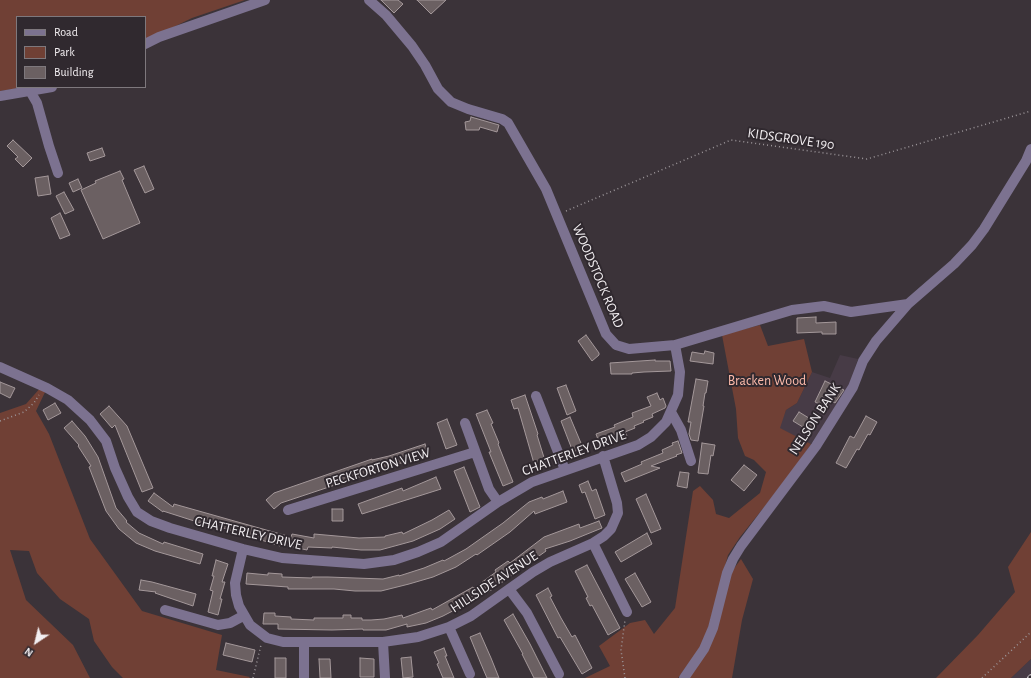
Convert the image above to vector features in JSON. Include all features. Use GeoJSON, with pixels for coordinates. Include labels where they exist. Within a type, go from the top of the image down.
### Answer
{"type":"FeatureCollection","features":[{"type":"Feature","properties":{"kind":"street"},"geometry":{"type":"LineString","coordinates":[[146,44],[159,37],[265,0]]}},
{"type":"Feature","properties":{"kind":"street","name":"WOODSTOCK ROAD"},"geometry":{"type":"LineString","coordinates":[[369,0],[386,15],[412,46],[425,65],[438,89],[451,102],[468,109],[502,119],[508,123],[546,189],[606,334],[616,345],[628,349],[675,345],[792,310],[824,306],[851,312],[908,304]]}},
{"type":"Feature","properties":{"kind":"street"},"geometry":{"type":"LineString","coordinates":[[0,96],[46,88]]}},
{"type":"Feature","properties":{"kind":"street"},"geometry":{"type":"LineString","coordinates":[[30,91],[37,103],[58,173]]}},
{"type":"Feature","properties":{"kind":"street","name":"NELSON BANK"},"geometry":{"type":"LineString","coordinates":[[684,678],[704,649],[713,628],[726,572],[732,559],[816,446],[853,387],[863,361],[876,341],[908,304],[954,264],[972,245],[984,229],[1026,160],[1031,149]]}},
{"type":"Feature","properties":{"kind":"street","name":"CHATTERLEY DRIVE"},"geometry":{"type":"LineString","coordinates":[[0,367],[44,387],[68,400],[90,420],[106,441],[115,468],[128,497],[137,512],[151,521],[243,549],[282,558],[364,564],[394,560],[441,542],[498,502],[532,482],[638,445],[651,437],[666,422],[678,395],[680,372],[675,345]]}},
{"type":"Feature","properties":{"kind":"street"},"geometry":{"type":"LineString","coordinates":[[536,396],[564,470]]}},
{"type":"Feature","properties":{"kind":"street"},"geometry":{"type":"LineString","coordinates":[[671,412],[681,430],[691,462]]}},
{"type":"Feature","properties":{"kind":"street"},"geometry":{"type":"LineString","coordinates":[[465,423],[489,490],[498,502]]}},
{"type":"Feature","properties":{"kind":"street","name":"PECKFORTON VIEW"},"geometry":{"type":"LineString","coordinates":[[288,510],[475,452]]}},
{"type":"Feature","properties":{"kind":"street","name":"HILLSIDE AVENUE"},"geometry":{"type":"LineString","coordinates":[[243,549],[235,583],[236,595],[243,616],[250,625],[267,638],[283,642],[383,642],[418,637],[449,628],[471,616],[533,572],[550,562],[593,543],[604,536],[611,529],[618,513],[618,503],[603,456]]}},
{"type":"Feature","properties":{"kind":"street"},"geometry":{"type":"LineString","coordinates":[[593,543],[627,612]]}},
{"type":"Feature","properties":{"kind":"street"},"geometry":{"type":"LineString","coordinates":[[509,589],[527,613],[560,668]]}},
{"type":"Feature","properties":{"kind":"street"},"geometry":{"type":"LineString","coordinates":[[165,610],[218,625],[230,623],[243,616]]}},
{"type":"Feature","properties":{"kind":"street"},"geometry":{"type":"LineString","coordinates":[[449,628],[470,674]]}},
{"type":"Feature","properties":{"kind":"street"},"geometry":{"type":"LineString","coordinates":[[304,642],[304,678]]}},
{"type":"Feature","properties":{"kind":"street"},"geometry":{"type":"LineString","coordinates":[[383,642],[385,678]]}},
{"type":"Feature","properties":{"kind":"path","name":"KIDSGROVE 190"},"geometry":{"type":"LineString","coordinates":[[557,215],[731,140],[867,159],[1031,111]]}},
{"type":"Feature","properties":{"kind":"path"},"geometry":{"type":"LineString","coordinates":[[0,421],[24,412],[34,403],[44,387]]}},
{"type":"Feature","properties":{"kind":"path"},"geometry":{"type":"LineString","coordinates":[[625,678],[621,650],[627,612]]}},
{"type":"Feature","properties":{"kind":"path"},"geometry":{"type":"LineString","coordinates":[[982,678],[1031,632]]}},
{"type":"Feature","properties":{"kind":"path"},"geometry":{"type":"LineString","coordinates":[[253,678],[263,635]]}},
{"type":"Feature","properties":{"kind":"shaded area"},"geometry":{"type":"Polygon","coordinates":[[[840,355],[858,359],[847,391],[835,412],[811,444],[779,428],[786,410],[797,403],[812,372],[830,378],[840,355]]]}},
{"type":"Feature","properties":{"kind":"shaded area"},"geometry":{"type":"Polygon","coordinates":[[[1031,659],[1031,678],[1011,678],[1031,659]]]}},
{"type":"Feature","properties":{"kind":"green space"},"geometry":{"type":"Polygon","coordinates":[[[0,0],[245,0],[192,18],[146,41],[146,16],[16,16],[16,88],[20,88],[0,91],[0,0]]]}},
{"type":"Feature","properties":{"kind":"green space","name":"Bracken Wood"},"geometry":{"type":"Polygon","coordinates":[[[760,325],[768,346],[804,339],[812,372],[797,403],[786,410],[780,428],[811,444],[790,475],[740,537],[728,555],[706,637],[678,678],[585,678],[610,666],[599,646],[630,623],[645,620],[654,634],[675,608],[693,491],[700,486],[713,500],[716,514],[729,518],[760,493],[766,472],[754,460],[745,456],[738,438],[736,409],[722,335],[760,325]]]}},
{"type":"Feature","properties":{"kind":"green space"},"geometry":{"type":"Polygon","coordinates":[[[42,386],[47,388],[36,411],[49,434],[90,539],[142,611],[222,635],[216,670],[250,677],[249,678],[123,678],[112,667],[94,641],[89,619],[60,599],[37,573],[29,551],[10,550],[26,600],[73,645],[90,678],[0,678],[0,413],[26,404],[42,386]]]}},
{"type":"Feature","properties":{"kind":"green space"},"geometry":{"type":"Polygon","coordinates":[[[1031,532],[1031,659],[1011,678],[936,678],[978,635],[1015,592],[1008,567],[1031,532]]]}},
{"type":"Feature","properties":{"kind":"green space"},"geometry":{"type":"Polygon","coordinates":[[[741,559],[753,579],[742,620],[732,678],[688,678],[730,574],[741,559]]]}},
{"type":"Feature","properties":{"kind":"building"},"geometry":{"type":"Polygon","coordinates":[[[381,0],[398,0],[403,4],[394,13],[381,0]]]}},
{"type":"Feature","properties":{"kind":"building"},"geometry":{"type":"Polygon","coordinates":[[[417,0],[446,0],[431,14],[417,0]]]}},
{"type":"Feature","properties":{"kind":"building"},"geometry":{"type":"Polygon","coordinates":[[[471,117],[499,125],[497,132],[480,127],[479,130],[466,130],[465,122],[470,121],[471,117]]]}},
{"type":"Feature","properties":{"kind":"building"},"geometry":{"type":"Polygon","coordinates":[[[13,140],[32,158],[23,167],[15,159],[18,157],[7,146],[13,140]]]}},
{"type":"Feature","properties":{"kind":"building"},"geometry":{"type":"Polygon","coordinates":[[[102,148],[105,156],[90,161],[87,153],[102,148]]]}},
{"type":"Feature","properties":{"kind":"building"},"geometry":{"type":"Polygon","coordinates":[[[144,166],[154,189],[145,193],[134,170],[144,166]]]}},
{"type":"Feature","properties":{"kind":"building"},"geometry":{"type":"Polygon","coordinates":[[[120,171],[124,179],[122,180],[140,223],[103,239],[81,190],[96,183],[95,181],[120,171]]]}},
{"type":"Feature","properties":{"kind":"building"},"geometry":{"type":"Polygon","coordinates":[[[48,176],[51,194],[38,196],[35,178],[48,176]]]}},
{"type":"Feature","properties":{"kind":"building"},"geometry":{"type":"Polygon","coordinates":[[[78,179],[82,188],[73,192],[69,183],[78,179]]]}},
{"type":"Feature","properties":{"kind":"building"},"geometry":{"type":"Polygon","coordinates":[[[64,192],[74,210],[65,214],[56,196],[64,192]]]}},
{"type":"Feature","properties":{"kind":"building"},"geometry":{"type":"Polygon","coordinates":[[[60,213],[70,235],[60,239],[51,218],[60,213]]]}},
{"type":"Feature","properties":{"kind":"building"},"geometry":{"type":"Polygon","coordinates":[[[816,317],[816,323],[836,322],[836,334],[822,334],[822,332],[797,333],[797,318],[816,317]]]}},
{"type":"Feature","properties":{"kind":"building"},"geometry":{"type":"Polygon","coordinates":[[[586,335],[599,353],[599,355],[592,361],[578,341],[586,335]]]}},
{"type":"Feature","properties":{"kind":"building"},"geometry":{"type":"Polygon","coordinates":[[[705,351],[714,353],[713,364],[690,361],[692,352],[704,354],[705,351]]]}},
{"type":"Feature","properties":{"kind":"building"},"geometry":{"type":"Polygon","coordinates":[[[655,360],[670,361],[671,371],[611,374],[610,363],[655,360]]]}},
{"type":"Feature","properties":{"kind":"building"},"geometry":{"type":"Polygon","coordinates":[[[696,379],[708,381],[698,441],[691,440],[689,434],[691,422],[688,422],[696,379]]]}},
{"type":"Feature","properties":{"kind":"building"},"geometry":{"type":"Polygon","coordinates":[[[825,381],[844,390],[835,403],[830,400],[826,407],[815,402],[825,381]]]}},
{"type":"Feature","properties":{"kind":"building"},"geometry":{"type":"Polygon","coordinates":[[[0,382],[15,388],[10,398],[0,393],[0,382]]]}},
{"type":"Feature","properties":{"kind":"building"},"geometry":{"type":"Polygon","coordinates":[[[566,385],[576,411],[567,415],[557,388],[566,385]]]}},
{"type":"Feature","properties":{"kind":"building"},"geometry":{"type":"Polygon","coordinates":[[[657,393],[660,400],[663,398],[666,406],[665,408],[652,414],[653,417],[634,426],[635,428],[625,432],[627,436],[600,445],[596,434],[615,427],[614,425],[633,417],[632,413],[651,406],[647,397],[657,393]]]}},
{"type":"Feature","properties":{"kind":"building"},"geometry":{"type":"Polygon","coordinates":[[[525,395],[546,464],[535,467],[518,408],[514,409],[511,400],[525,395]]]}},
{"type":"Feature","properties":{"kind":"building"},"geometry":{"type":"Polygon","coordinates":[[[55,403],[61,413],[48,420],[43,410],[55,403]]]}},
{"type":"Feature","properties":{"kind":"building"},"geometry":{"type":"Polygon","coordinates":[[[109,406],[127,426],[153,488],[142,492],[115,425],[112,428],[100,414],[109,406]]]}},
{"type":"Feature","properties":{"kind":"building"},"geometry":{"type":"Polygon","coordinates":[[[487,410],[493,423],[491,424],[513,482],[503,486],[476,414],[487,410]]]}},
{"type":"Feature","properties":{"kind":"building"},"geometry":{"type":"Polygon","coordinates":[[[799,412],[817,423],[811,432],[793,421],[799,412]]]}},
{"type":"Feature","properties":{"kind":"building"},"geometry":{"type":"Polygon","coordinates":[[[866,416],[877,422],[870,435],[868,434],[859,450],[857,449],[846,468],[836,463],[850,436],[854,438],[866,416]]]}},
{"type":"Feature","properties":{"kind":"building"},"geometry":{"type":"Polygon","coordinates":[[[570,417],[583,448],[573,452],[561,421],[570,417]]]}},
{"type":"Feature","properties":{"kind":"building"},"geometry":{"type":"Polygon","coordinates":[[[447,419],[457,445],[446,449],[437,423],[447,419]]]}},
{"type":"Feature","properties":{"kind":"building"},"geometry":{"type":"Polygon","coordinates":[[[72,421],[85,436],[98,457],[116,508],[127,521],[126,522],[139,533],[163,544],[164,542],[203,554],[200,564],[155,551],[136,543],[119,529],[106,511],[89,467],[91,466],[78,446],[79,445],[64,428],[72,421]]]}},
{"type":"Feature","properties":{"kind":"building"},"geometry":{"type":"Polygon","coordinates":[[[678,441],[682,453],[651,466],[660,468],[625,482],[621,473],[642,464],[641,462],[663,453],[662,450],[678,441]]]}},
{"type":"Feature","properties":{"kind":"building"},"geometry":{"type":"Polygon","coordinates":[[[702,443],[715,445],[713,456],[711,455],[708,474],[698,473],[702,443]]]}},
{"type":"Feature","properties":{"kind":"building"},"geometry":{"type":"Polygon","coordinates":[[[425,444],[429,455],[417,460],[416,458],[281,503],[274,509],[266,500],[274,493],[372,459],[389,456],[425,444]]]}},
{"type":"Feature","properties":{"kind":"building"},"geometry":{"type":"Polygon","coordinates":[[[744,465],[757,475],[744,491],[731,480],[744,465]]]}},
{"type":"Feature","properties":{"kind":"building"},"geometry":{"type":"Polygon","coordinates":[[[464,467],[480,507],[470,512],[454,471],[464,467]]]}},
{"type":"Feature","properties":{"kind":"building"},"geometry":{"type":"Polygon","coordinates":[[[680,472],[689,473],[687,488],[677,486],[680,472]]]}},
{"type":"Feature","properties":{"kind":"building"},"geometry":{"type":"Polygon","coordinates":[[[436,477],[441,489],[362,514],[358,504],[402,488],[403,491],[436,477]]]}},
{"type":"Feature","properties":{"kind":"building"},"geometry":{"type":"Polygon","coordinates":[[[588,481],[592,491],[596,489],[605,515],[595,519],[585,492],[582,493],[579,485],[588,481]]]}},
{"type":"Feature","properties":{"kind":"building"},"geometry":{"type":"Polygon","coordinates":[[[563,491],[567,502],[535,514],[534,511],[510,532],[477,555],[476,554],[456,567],[433,577],[381,591],[288,589],[288,587],[246,584],[247,573],[268,575],[268,573],[282,574],[282,577],[312,578],[328,577],[383,579],[399,576],[443,560],[444,561],[466,549],[503,523],[529,502],[542,497],[543,499],[563,491]]]}},
{"type":"Feature","properties":{"kind":"building"},"geometry":{"type":"Polygon","coordinates":[[[154,493],[173,507],[174,504],[291,537],[292,534],[314,538],[314,534],[359,538],[385,537],[402,532],[403,534],[449,510],[455,519],[440,529],[413,541],[380,550],[308,547],[307,550],[280,544],[280,546],[211,524],[210,526],[163,512],[148,501],[154,493]]]}},
{"type":"Feature","properties":{"kind":"building"},"geometry":{"type":"Polygon","coordinates":[[[646,494],[661,529],[651,533],[636,499],[646,494]]]}},
{"type":"Feature","properties":{"kind":"building"},"geometry":{"type":"Polygon","coordinates":[[[332,509],[343,509],[343,521],[332,521],[332,509]]]}},
{"type":"Feature","properties":{"kind":"building"},"geometry":{"type":"Polygon","coordinates":[[[599,521],[602,528],[545,549],[546,551],[487,593],[443,616],[426,623],[407,627],[407,624],[386,630],[278,629],[278,624],[263,624],[264,613],[275,613],[275,616],[291,617],[291,619],[314,620],[314,618],[343,618],[343,615],[351,615],[351,618],[371,620],[402,615],[403,618],[431,608],[432,610],[473,587],[474,588],[496,572],[495,570],[508,561],[510,563],[544,537],[579,524],[580,528],[599,521]]]}},
{"type":"Feature","properties":{"kind":"building"},"geometry":{"type":"Polygon","coordinates":[[[647,533],[652,544],[621,562],[615,552],[647,533]]]}},
{"type":"Feature","properties":{"kind":"building"},"geometry":{"type":"Polygon","coordinates":[[[216,560],[228,564],[222,582],[225,582],[220,599],[222,599],[218,615],[208,612],[213,591],[210,590],[216,560]]]}},
{"type":"Feature","properties":{"kind":"building"},"geometry":{"type":"Polygon","coordinates":[[[587,565],[620,628],[608,635],[592,605],[590,606],[586,598],[588,597],[575,571],[587,565]]]}},
{"type":"Feature","properties":{"kind":"building"},"geometry":{"type":"Polygon","coordinates":[[[635,573],[651,602],[642,607],[625,579],[635,573]]]}},
{"type":"Feature","properties":{"kind":"building"},"geometry":{"type":"Polygon","coordinates":[[[141,580],[196,594],[193,606],[155,593],[156,592],[139,590],[141,580]]]}},
{"type":"Feature","properties":{"kind":"building"},"geometry":{"type":"Polygon","coordinates":[[[548,588],[552,596],[550,597],[561,618],[572,637],[575,635],[592,668],[582,674],[560,637],[558,638],[536,595],[548,588]]]}},
{"type":"Feature","properties":{"kind":"building"},"geometry":{"type":"Polygon","coordinates":[[[513,614],[547,678],[534,678],[523,654],[504,620],[513,614]]]}},
{"type":"Feature","properties":{"kind":"building"},"geometry":{"type":"Polygon","coordinates":[[[480,633],[499,678],[487,678],[481,664],[470,637],[480,633]]]}},
{"type":"Feature","properties":{"kind":"building"},"geometry":{"type":"Polygon","coordinates":[[[226,643],[255,650],[252,662],[223,655],[226,643]]]}},
{"type":"Feature","properties":{"kind":"building"},"geometry":{"type":"Polygon","coordinates":[[[444,648],[447,656],[445,656],[454,678],[443,678],[437,664],[439,663],[434,652],[444,648]]]}},
{"type":"Feature","properties":{"kind":"building"},"geometry":{"type":"Polygon","coordinates":[[[411,657],[413,677],[403,678],[401,658],[411,657]]]}},
{"type":"Feature","properties":{"kind":"building"},"geometry":{"type":"Polygon","coordinates":[[[275,658],[286,658],[286,678],[275,678],[275,658]]]}},
{"type":"Feature","properties":{"kind":"building"},"geometry":{"type":"Polygon","coordinates":[[[360,658],[374,659],[374,677],[360,677],[360,658]]]}},
{"type":"Feature","properties":{"kind":"building"},"geometry":{"type":"Polygon","coordinates":[[[319,659],[330,659],[331,678],[320,678],[319,659]]]}}]}
